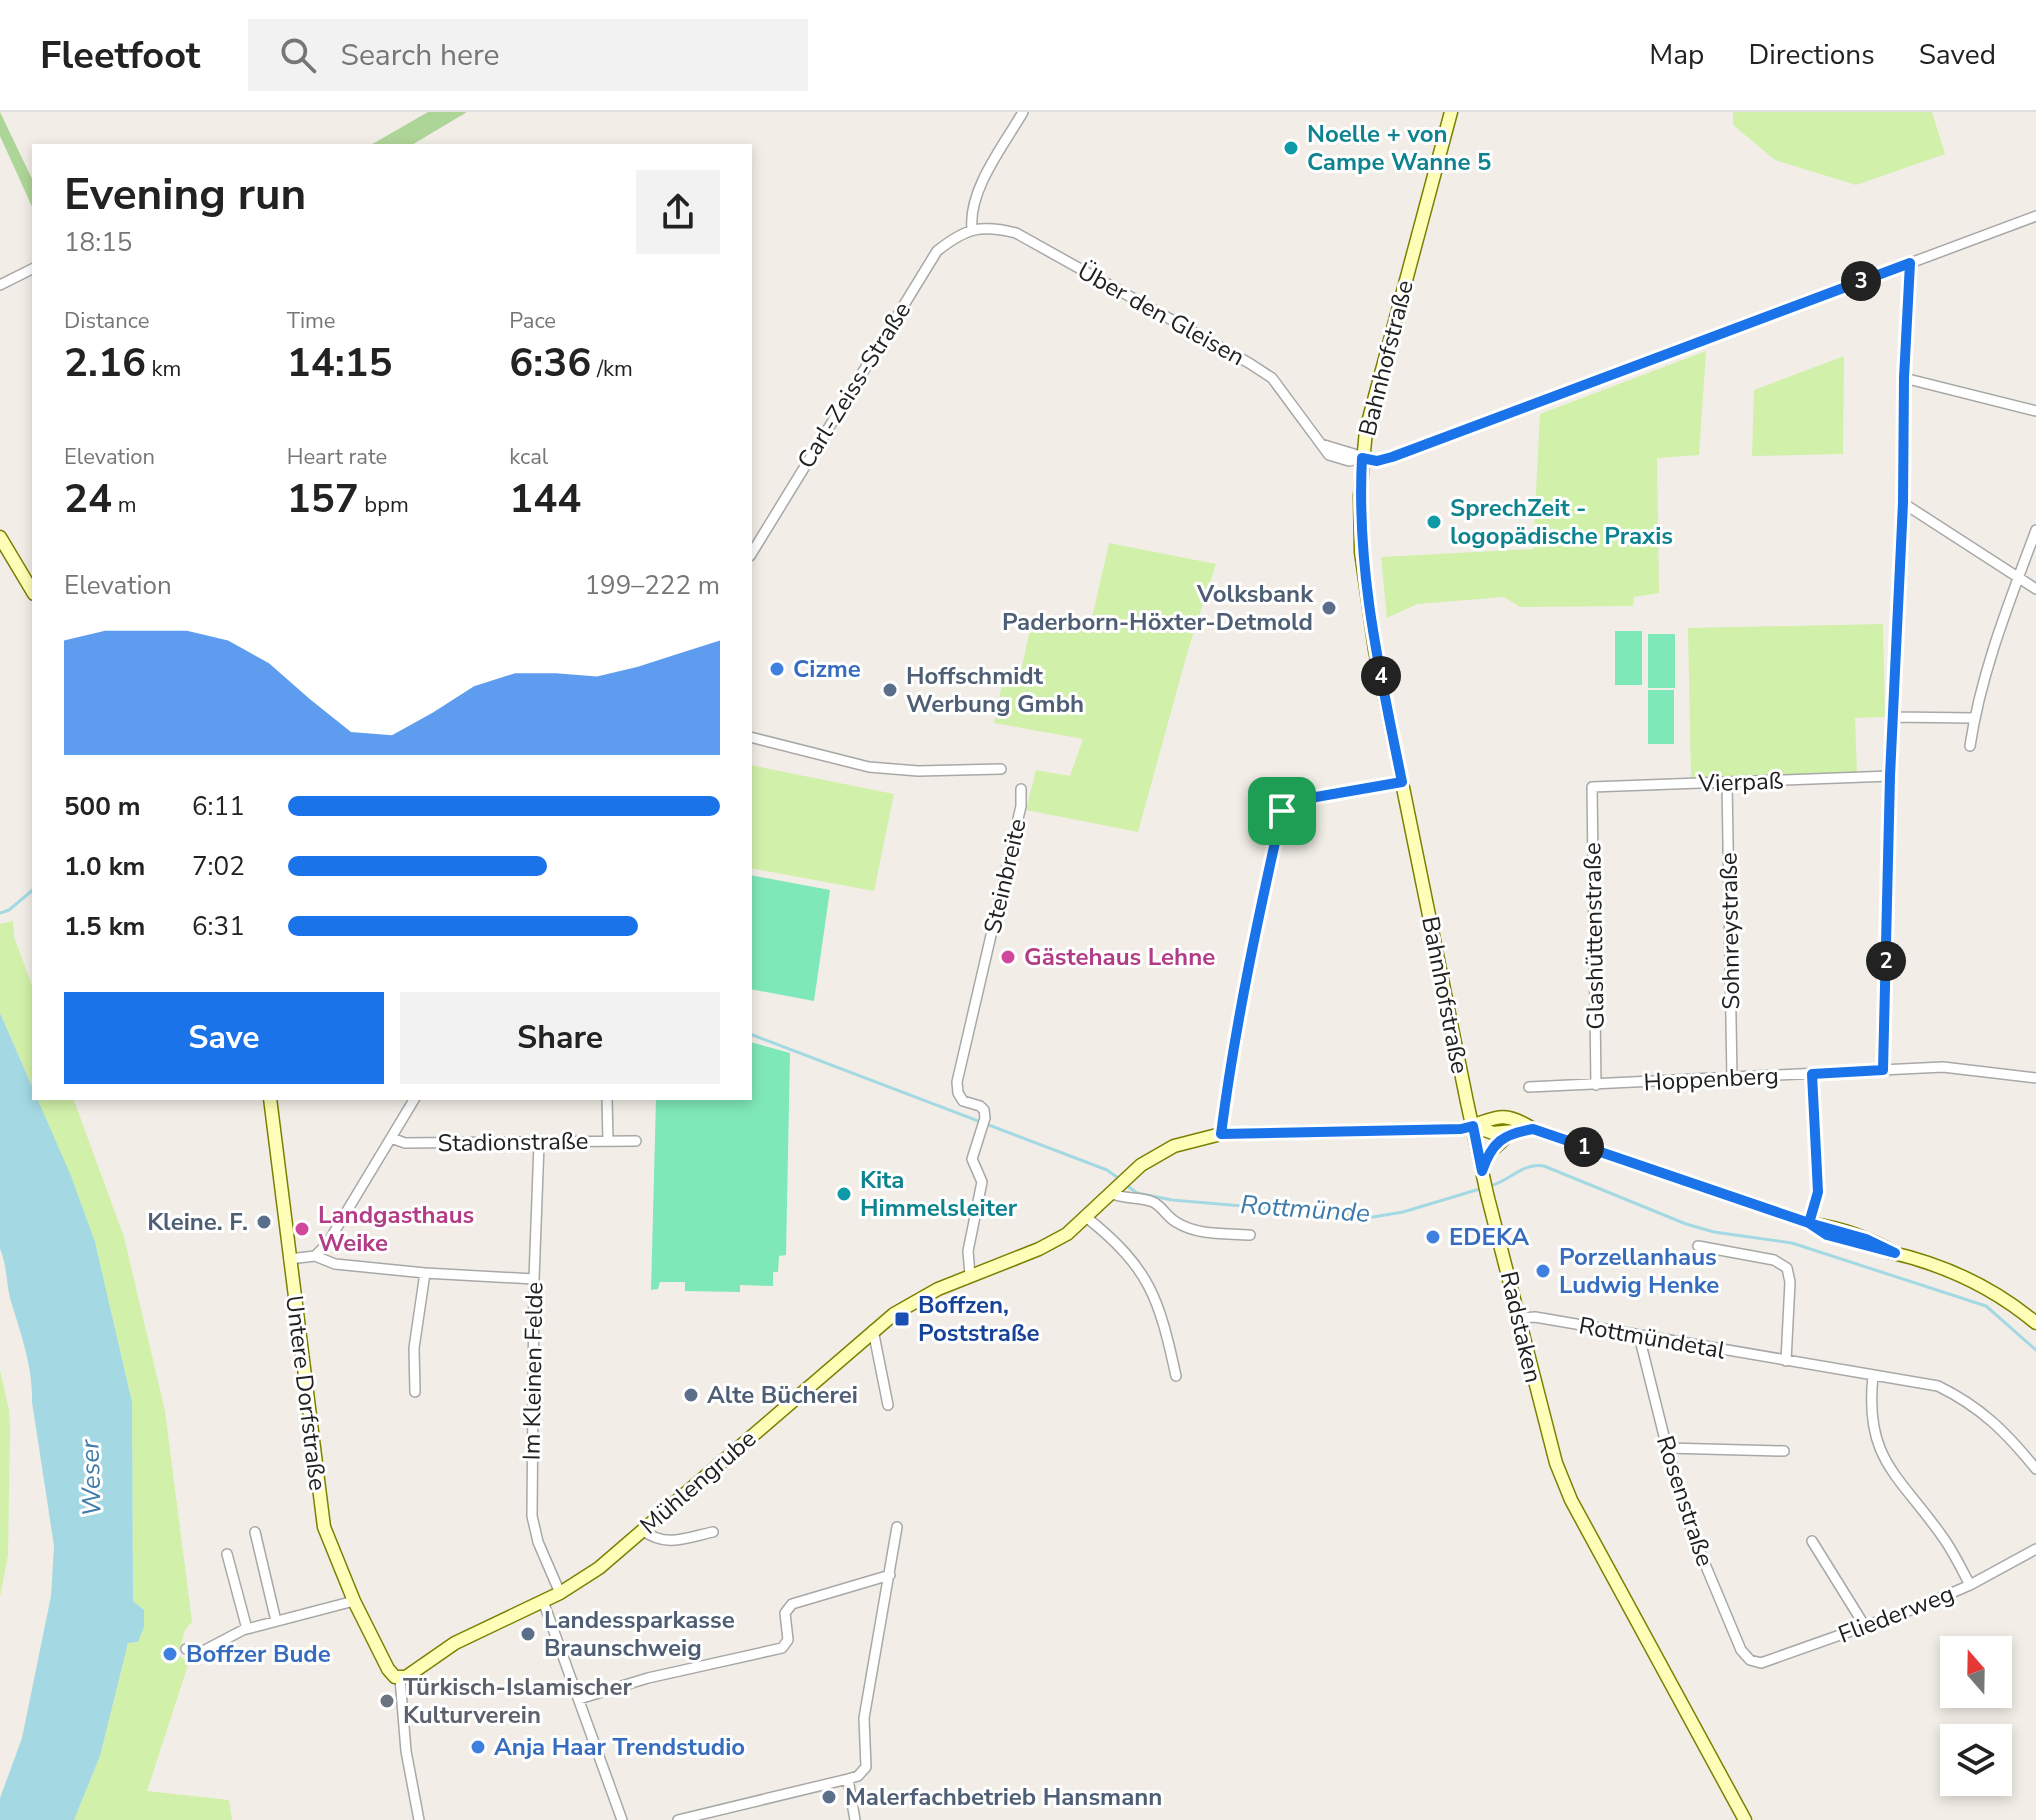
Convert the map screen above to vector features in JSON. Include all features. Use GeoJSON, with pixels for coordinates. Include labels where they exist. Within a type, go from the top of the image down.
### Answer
{"type":"FeatureCollection","features":[{"type":"Feature","properties":{"kind":"main road","name":"Bahnhofstraße"},"geometry":{"type":"LineString","coordinates":[[1451,112],[1376,387],[1362,458],[1361,552],[1375,650],[1473,1126]]}},
{"type":"Feature","properties":{"kind":"main road"},"geometry":{"type":"LineString","coordinates":[[0,537],[32,591]]}},
{"type":"Feature","properties":{"kind":"main road","name":"Untere Dorfstraße"},"geometry":{"type":"LineString","coordinates":[[270,1100],[324,1527],[354,1601],[396,1676]]}},
{"type":"Feature","properties":{"kind":"main road"},"geometry":{"type":"LineString","coordinates":[[1473,1126],[1485,1119],[1500,1117],[1519,1120],[1533,1129],[1810,1223],[1827,1235],[1895,1253],[1977,1283],[2012,1303],[2036,1323]]}},
{"type":"Feature","properties":{"kind":"main road"},"geometry":{"type":"LineString","coordinates":[[1473,1126],[1486,1132],[1533,1129]]}},
{"type":"Feature","properties":{"kind":"main road","name":"Mühlengrube"},"geometry":{"type":"LineString","coordinates":[[396,1676],[406,1677],[455,1643],[560,1593],[599,1568],[873,1330],[917,1299],[1039,1249],[1067,1234],[1128,1176],[1174,1146],[1221,1134],[1461,1129],[1473,1126]]}},
{"type":"Feature","properties":{"kind":"main road","name":"Radstaken"},"geometry":{"type":"LineString","coordinates":[[1473,1126],[1484,1182],[1556,1463],[1584,1524],[1745,1820]]}},
{"type":"Feature","properties":{"kind":"main road"},"geometry":{"type":"LineString","coordinates":[[1484,1182],[1489,1153],[1512,1132]]}},
{"type":"Feature","properties":{"kind":"street"},"geometry":{"type":"LineString","coordinates":[[972,229],[974,198],[1023,112]]}},
{"type":"Feature","properties":{"kind":"street"},"geometry":{"type":"LineString","coordinates":[[1362,458],[1377,461],[1392,457],[2036,216]]}},
{"type":"Feature","properties":{"kind":"street","name":"Über den Gleisen"},"geometry":{"type":"LineString","coordinates":[[972,229],[995,227],[1016,233],[1249,363],[1272,378],[1321,444],[1362,458]]}},
{"type":"Feature","properties":{"kind":"street","name":"Carl-Zeiss-Straße"},"geometry":{"type":"LineString","coordinates":[[752,553],[937,251],[972,229]]}},
{"type":"Feature","properties":{"kind":"street"},"geometry":{"type":"LineString","coordinates":[[1883,1070],[1890,776],[1910,263]]}},
{"type":"Feature","properties":{"kind":"street"},"geometry":{"type":"LineString","coordinates":[[0,285],[32,269]]}},
{"type":"Feature","properties":{"kind":"street"},"geometry":{"type":"LineString","coordinates":[[1904,378],[2036,411]]}},
{"type":"Feature","properties":{"kind":"street"},"geometry":{"type":"LineString","coordinates":[[1903,503],[2036,589]]}},
{"type":"Feature","properties":{"kind":"street"},"geometry":{"type":"LineString","coordinates":[[1970,746],[1974,718],[1993,650],[2036,530]]}},
{"type":"Feature","properties":{"kind":"street"},"geometry":{"type":"LineString","coordinates":[[1893,717],[1974,718]]}},
{"type":"Feature","properties":{"kind":"street"},"geometry":{"type":"LineString","coordinates":[[752,738],[869,767],[918,771],[1001,769]]}},
{"type":"Feature","properties":{"kind":"street","name":"Vierpaß"},"geometry":{"type":"LineString","coordinates":[[1592,787],[1890,776]]}},
{"type":"Feature","properties":{"kind":"street"},"geometry":{"type":"LineString","coordinates":[[1221,1134],[1246,971],[1282,811],[1293,801],[1402,782]]}},
{"type":"Feature","properties":{"kind":"street","name":"Sohnreystraße"},"geometry":{"type":"LineString","coordinates":[[1727,783],[1732,1079]]}},
{"type":"Feature","properties":{"kind":"street","name":"Glashüttenstraße"},"geometry":{"type":"LineString","coordinates":[[1592,787],[1596,1085]]}},
{"type":"Feature","properties":{"kind":"street","name":"Steinbreite"},"geometry":{"type":"LineString","coordinates":[[970,1275],[968,1251],[982,1182],[972,1159],[984,1122],[984,1110],[963,1101],[957,1082],[1021,806],[1021,789]]}},
{"type":"Feature","properties":{"kind":"street","name":"Hoppenberg"},"geometry":{"type":"LineString","coordinates":[[1529,1087],[1943,1067],[2036,1078]]}},
{"type":"Feature","properties":{"kind":"street"},"geometry":{"type":"LineString","coordinates":[[1810,1223],[1818,1192],[1812,1074]]}},
{"type":"Feature","properties":{"kind":"street"},"geometry":{"type":"LineString","coordinates":[[315,1256],[327,1244],[414,1100]]}},
{"type":"Feature","properties":{"kind":"street"},"geometry":{"type":"LineString","coordinates":[[607,1100],[608,1141]]}},
{"type":"Feature","properties":{"kind":"street","name":"Stadionstraße"},"geometry":{"type":"LineString","coordinates":[[391,1138],[405,1143],[636,1141]]}},
{"type":"Feature","properties":{"kind":"street","name":"Im Kleinen Felde"},"geometry":{"type":"LineString","coordinates":[[539,1144],[534,1279],[532,1516],[538,1542],[560,1593]]}},
{"type":"Feature","properties":{"kind":"street"},"geometry":{"type":"LineString","coordinates":[[1114,1189],[1124,1198],[1151,1200],[1168,1216],[1190,1229],[1250,1235]]}},
{"type":"Feature","properties":{"kind":"street"},"geometry":{"type":"LineString","coordinates":[[1086,1217],[1116,1241],[1153,1293],[1162,1315],[1176,1376]]}},
{"type":"Feature","properties":{"kind":"street"},"geometry":{"type":"LineString","coordinates":[[1698,1246],[1774,1260],[1787,1268],[1790,1282],[1786,1361]]}},
{"type":"Feature","properties":{"kind":"street"},"geometry":{"type":"LineString","coordinates":[[289,1259],[315,1256],[335,1264],[534,1279]]}},
{"type":"Feature","properties":{"kind":"street"},"geometry":{"type":"LineString","coordinates":[[415,1392],[414,1348],[425,1273]]}},
{"type":"Feature","properties":{"kind":"street","name":"Rottmündetal"},"geometry":{"type":"LineString","coordinates":[[1519,1318],[1535,1317],[1938,1386],[1999,1425],[2036,1469]]}},
{"type":"Feature","properties":{"kind":"street"},"geometry":{"type":"LineString","coordinates":[[873,1330],[888,1405]]}},
{"type":"Feature","properties":{"kind":"street","name":"Rosenstraße"},"geometry":{"type":"LineString","coordinates":[[1639,1336],[1667,1448],[1698,1548],[1741,1650],[1750,1660]]}},
{"type":"Feature","properties":{"kind":"street"},"geometry":{"type":"LineString","coordinates":[[1873,1376],[1869,1406],[1875,1438],[1891,1472],[1943,1537],[1970,1585]]}},
{"type":"Feature","properties":{"kind":"street"},"geometry":{"type":"LineString","coordinates":[[1667,1448],[1784,1451]]}},
{"type":"Feature","properties":{"kind":"street"},"geometry":{"type":"LineString","coordinates":[[678,1820],[848,1779],[858,1776],[866,1767],[864,1718],[897,1527]]}},
{"type":"Feature","properties":{"kind":"street"},"geometry":{"type":"LineString","coordinates":[[642,1530],[665,1542],[713,1532]]}},
{"type":"Feature","properties":{"kind":"street"},"geometry":{"type":"LineString","coordinates":[[255,1532],[276,1621]]}},
{"type":"Feature","properties":{"kind":"street"},"geometry":{"type":"LineString","coordinates":[[1812,1541],[1866,1628]]}},
{"type":"Feature","properties":{"kind":"street","name":"Fliederweg"},"geometry":{"type":"LineString","coordinates":[[1750,1660],[1761,1663],[1866,1628],[1970,1585],[2036,1549]]}},
{"type":"Feature","properties":{"kind":"street"},"geometry":{"type":"LineString","coordinates":[[227,1554],[247,1629]]}},
{"type":"Feature","properties":{"kind":"street"},"geometry":{"type":"LineString","coordinates":[[579,1699],[648,1678],[782,1648],[788,1640],[785,1613],[792,1604],[890,1575]]}},
{"type":"Feature","properties":{"kind":"street"},"geometry":{"type":"LineString","coordinates":[[186,1649],[203,1651],[247,1629],[354,1601]]}},
{"type":"Feature","properties":{"kind":"street"},"geometry":{"type":"LineString","coordinates":[[543,1601],[622,1820]]}},
{"type":"Feature","properties":{"kind":"street"},"geometry":{"type":"LineString","coordinates":[[396,1676],[419,1820]]}},
{"type":"Feature","properties":{"kind":"street"},"geometry":{"type":"LineString","coordinates":[[848,1779],[855,1820]]}},
{"type":"Feature","properties":{"kind":"green space"},"geometry":{"type":"Polygon","coordinates":[[[0,112],[32,179],[32,207],[0,136],[0,112]]]}},
{"type":"Feature","properties":{"kind":"green space"},"geometry":{"type":"Polygon","coordinates":[[[428,112],[467,112],[413,144],[372,144],[428,112]]]}},
{"type":"Feature","properties":{"kind":"green space"},"geometry":{"type":"Polygon","coordinates":[[[1733,112],[1932,112],[1945,154],[1856,185],[1775,160],[1733,125],[1733,112]]]}},
{"type":"Feature","properties":{"kind":"green space"},"geometry":{"type":"Polygon","coordinates":[[[1706,351],[1699,455],[1657,458],[1659,593],[1634,597],[1633,606],[1520,607],[1504,597],[1417,604],[1387,618],[1381,557],[1533,549],[1540,414],[1706,351]]]}},
{"type":"Feature","properties":{"kind":"green space"},"geometry":{"type":"Polygon","coordinates":[[[1844,356],[1843,454],[1752,456],[1754,390],[1844,356]]]}},
{"type":"Feature","properties":{"kind":"green space"},"geometry":{"type":"Polygon","coordinates":[[[1109,543],[1216,564],[1188,650],[1138,832],[1026,810],[1036,770],[1070,776],[1083,739],[994,723],[1002,684],[1018,686],[1033,614],[1090,627],[1109,543]]]}},
{"type":"Feature","properties":{"kind":"green space"},"geometry":{"type":"Polygon","coordinates":[[[1883,624],[1885,717],[1855,718],[1857,774],[1691,778],[1688,628],[1883,624]]]}},
{"type":"Feature","properties":{"kind":"green space"},"geometry":{"type":"Polygon","coordinates":[[[1615,631],[1642,631],[1642,685],[1615,685],[1615,631]]]}},
{"type":"Feature","properties":{"kind":"green space"},"geometry":{"type":"Polygon","coordinates":[[[1648,634],[1675,634],[1675,688],[1648,688],[1648,634]]]}},
{"type":"Feature","properties":{"kind":"green space"},"geometry":{"type":"Polygon","coordinates":[[[1648,690],[1674,690],[1674,744],[1648,744],[1648,690]]]}},
{"type":"Feature","properties":{"kind":"green space"},"geometry":{"type":"Polygon","coordinates":[[[752,765],[894,794],[874,891],[752,868],[752,765]]]}},
{"type":"Feature","properties":{"kind":"green space"},"geometry":{"type":"Polygon","coordinates":[[[752,875],[830,890],[814,1001],[752,989],[752,875]]]}},
{"type":"Feature","properties":{"kind":"green space"},"geometry":{"type":"Polygon","coordinates":[[[13,921],[14,937],[32,986],[32,1086],[0,1013],[0,924],[13,921]]]}},
{"type":"Feature","properties":{"kind":"green space"},"geometry":{"type":"Polygon","coordinates":[[[752,1043],[790,1053],[786,1255],[779,1256],[778,1272],[773,1272],[773,1286],[740,1285],[740,1292],[685,1291],[685,1282],[660,1282],[658,1289],[651,1290],[656,1100],[752,1100],[752,1043]]]}},
{"type":"Feature","properties":{"kind":"green space"},"geometry":{"type":"Polygon","coordinates":[[[38,1100],[74,1100],[124,1237],[165,1411],[192,1622],[185,1630],[178,1655],[189,1662],[147,1791],[229,1800],[232,1820],[74,1820],[100,1756],[128,1643],[138,1642],[144,1627],[144,1610],[133,1601],[132,1402],[95,1242],[38,1100]]]}},
{"type":"Feature","properties":{"kind":"green space"},"geometry":{"type":"Polygon","coordinates":[[[0,1370],[9,1410],[10,1431],[8,1555],[0,1597],[0,1370]]]}},
{"type":"Feature","properties":{"kind":"water","name":"Weser"},"geometry":{"type":"Polygon","coordinates":[[[0,1013],[32,1086],[32,1100],[38,1100],[95,1242],[132,1402],[133,1601],[144,1610],[144,1627],[138,1642],[128,1643],[100,1756],[74,1820],[0,1820],[0,1798],[22,1738],[51,1596],[54,1546],[28,1362],[0,1249],[0,1013]]]}},
{"type":"Feature","properties":{"kind":"waterway","name":"Rottmünde"},"geometry":{"type":"LineString","coordinates":[[0,913],[9,910],[32,891]]}},
{"type":"Feature","properties":{"kind":"waterway","name":"Rottmünde"},"geometry":{"type":"LineString","coordinates":[[752,1035],[1107,1170],[1121,1180]]}},
{"type":"Feature","properties":{"kind":"waterway","name":"Rottmünde"},"geometry":{"type":"LineString","coordinates":[[1490,1186],[1523,1169],[1544,1166],[1686,1224],[1714,1232],[1792,1243],[1986,1306],[2036,1350]]}},
{"type":"Feature","properties":{"kind":"waterway","name":"Rottmünde"},"geometry":{"type":"LineString","coordinates":[[1126,1185],[1137,1193],[1172,1200],[1373,1217],[1403,1212],[1483,1188]]}},
{"type":"Feature","properties":{"kind":"place","name":"Noelle + von Campe Wanne 5"},"geometry":{"type":"Point","coordinates":[1291,148]}},
{"type":"Feature","properties":{"kind":"place","name":"SprechZeit - logopädische Praxis"},"geometry":{"type":"Point","coordinates":[1434,522]}},
{"type":"Feature","properties":{"kind":"place","name":"Volksbank Paderborn-Höxter-Detmold"},"geometry":{"type":"Point","coordinates":[1329,608]}},
{"type":"Feature","properties":{"kind":"place","name":"Cizme"},"geometry":{"type":"Point","coordinates":[777,669]}},
{"type":"Feature","properties":{"kind":"place","name":"Hoffschmidt Werbung Gmbh"},"geometry":{"type":"Point","coordinates":[890,690]}},
{"type":"Feature","properties":{"kind":"place","name":"Gästehaus Lehne"},"geometry":{"type":"Point","coordinates":[1008,957]}},
{"type":"Feature","properties":{"kind":"place","name":"Kita Himmelsleiter"},"geometry":{"type":"Point","coordinates":[844,1194]}},
{"type":"Feature","properties":{"kind":"place","name":"Kleine. F."},"geometry":{"type":"Point","coordinates":[264,1222]}},
{"type":"Feature","properties":{"kind":"place","name":"Landgasthaus Weike"},"geometry":{"type":"Point","coordinates":[302,1229]}},
{"type":"Feature","properties":{"kind":"place","name":"EDEKA"},"geometry":{"type":"Point","coordinates":[1433,1237]}},
{"type":"Feature","properties":{"kind":"place","name":"Porzellanhaus Ludwig Henke"},"geometry":{"type":"Point","coordinates":[1543,1271]}},
{"type":"Feature","properties":{"kind":"place","name":"Boffzen, Poststraße"},"geometry":{"type":"Point","coordinates":[902,1319]}},
{"type":"Feature","properties":{"kind":"place","name":"Alte Bücherei"},"geometry":{"type":"Point","coordinates":[691,1395]}},
{"type":"Feature","properties":{"kind":"place","name":"Landessparkasse Braunschweig"},"geometry":{"type":"Point","coordinates":[528,1634]}},
{"type":"Feature","properties":{"kind":"place","name":"Boffzer Bude"},"geometry":{"type":"Point","coordinates":[170,1654]}},
{"type":"Feature","properties":{"kind":"place","name":"Türkisch-Islamischer Kulturverein"},"geometry":{"type":"Point","coordinates":[387,1701]}},
{"type":"Feature","properties":{"kind":"place","name":"Anja Haar Trendstudio"},"geometry":{"type":"Point","coordinates":[478,1747]}},
{"type":"Feature","properties":{"kind":"place","name":"Malerfachbetrieb Hansmann"},"geometry":{"type":"Point","coordinates":[829,1797]}},
{"type":"Feature","properties":{"kind":"route"},"geometry":{"type":"LineString","coordinates":[[1282,811],[1246,971],[1221,1134],[1461,1129],[1473,1126],[1482,1171],[1489,1153],[1504,1137],[1512,1132],[1533,1129],[1809,1223],[1827,1235],[1895,1253],[1866,1239],[1809,1223],[1818,1192],[1812,1074],[1883,1070],[1890,776],[1910,263],[1392,457],[1377,461],[1362,458],[1361,552],[1375,650],[1402,782],[1293,801],[1282,811]]}}]}
